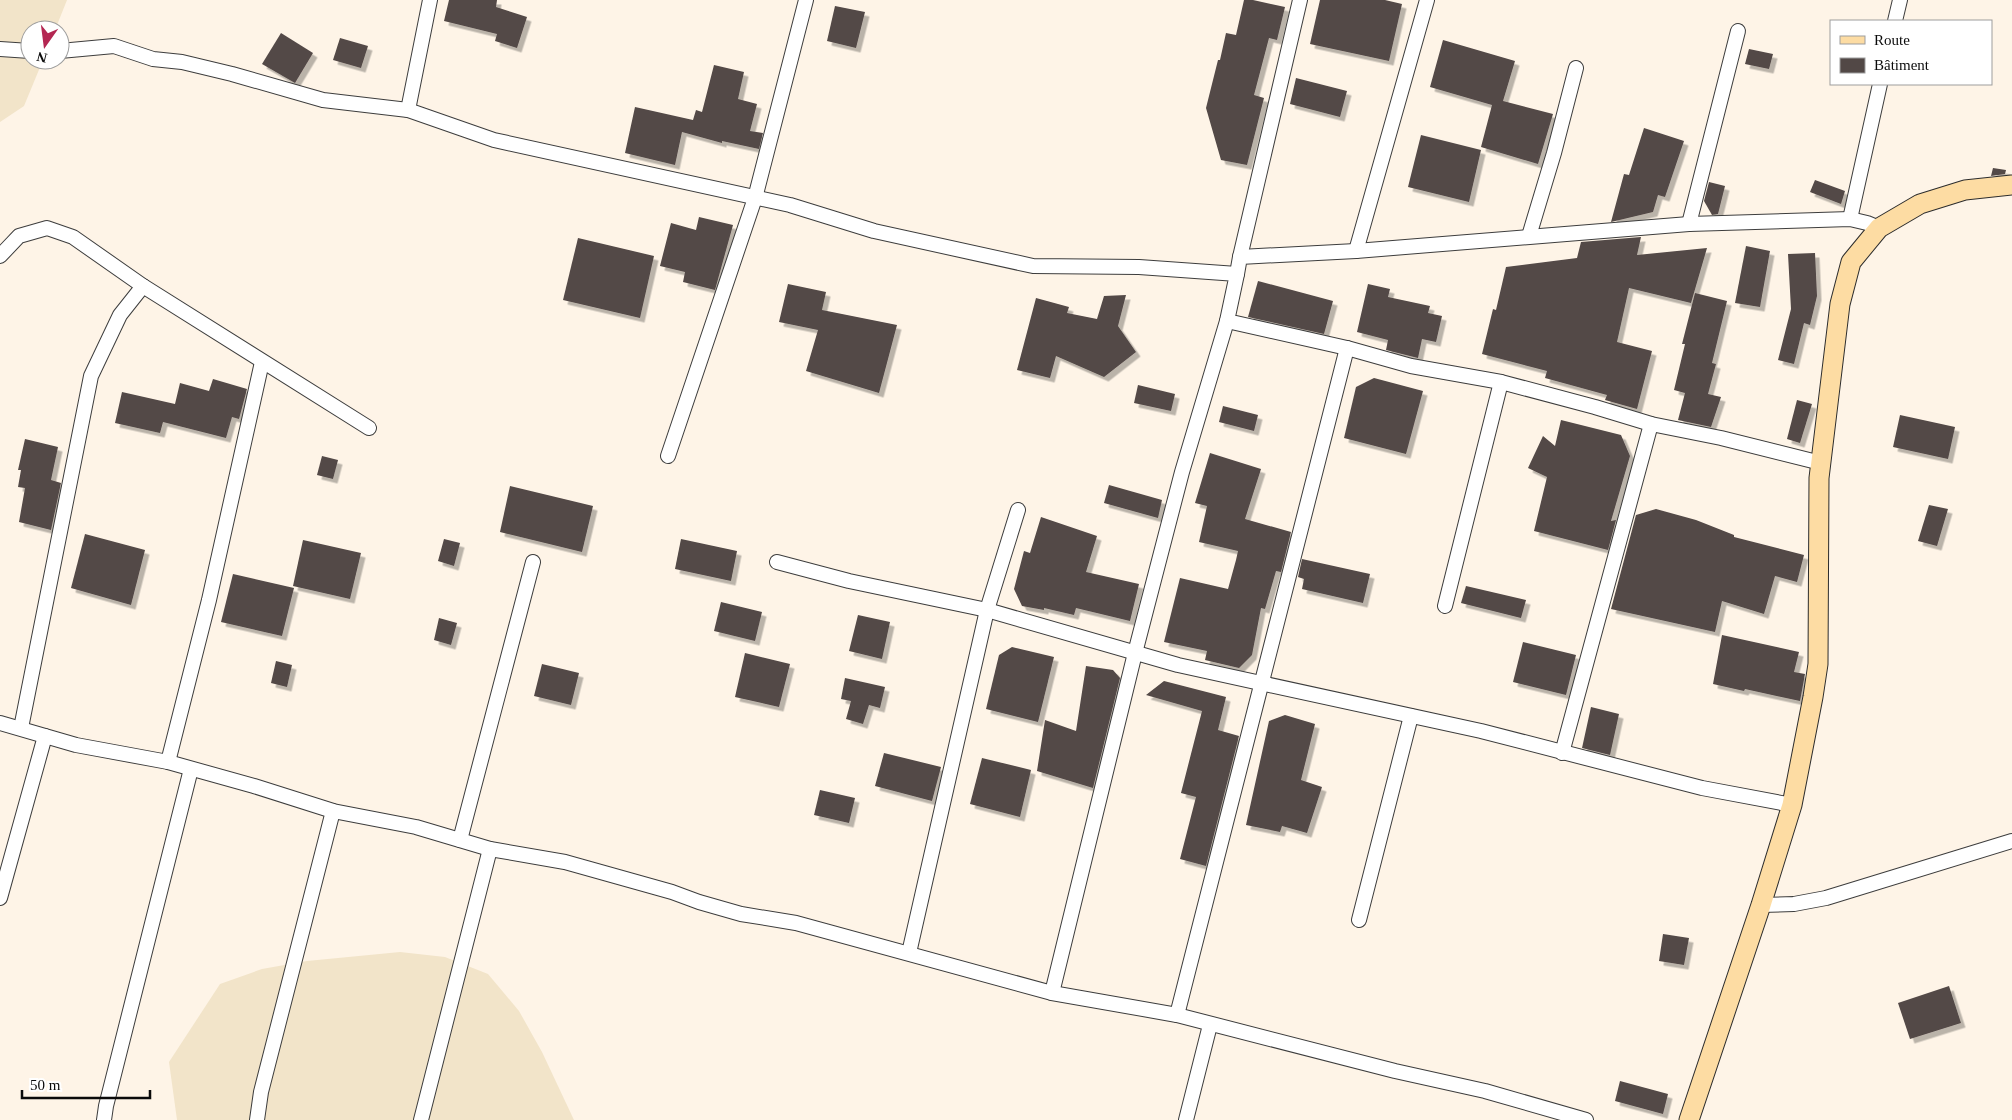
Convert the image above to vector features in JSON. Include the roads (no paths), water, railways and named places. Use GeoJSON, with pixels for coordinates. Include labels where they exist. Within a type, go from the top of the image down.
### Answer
{"type":"FeatureCollection","features":[{"type":"Feature","properties":{"kind":"main road"},"geometry":{"type":"LineString","coordinates":[[1688,1120],[1761,905],[1792,805],[1818,664],[1819,478],[1840,304],[1851,262],[1879,228],[1920,204],[1965,190],[2012,185]]}},
{"type":"Feature","properties":{"kind":"street"},"geometry":{"type":"LineString","coordinates":[[408,110],[430,0]]}},
{"type":"Feature","properties":{"kind":"street"},"geometry":{"type":"LineString","coordinates":[[668,456],[755,198],[806,0]]}},
{"type":"Feature","properties":{"kind":"street"},"geometry":{"type":"LineString","coordinates":[[1052,993],[1134,653],[1182,472],[1227,320],[1300,0]]}},
{"type":"Feature","properties":{"kind":"street"},"geometry":{"type":"LineString","coordinates":[[1356,251],[1427,0]]}},
{"type":"Feature","properties":{"kind":"street"},"geometry":{"type":"LineString","coordinates":[[1895,20],[1900,0]]}},
{"type":"Feature","properties":{"kind":"street"},"geometry":{"type":"LineString","coordinates":[[1689,224],[1738,30]]}},
{"type":"Feature","properties":{"kind":"street"},"geometry":{"type":"LineString","coordinates":[[70,50],[114,46],[153,59],[182,62],[232,74],[323,100],[408,110],[494,140],[790,205],[874,231],[1033,266],[1139,267],[1237,274]]}},
{"type":"Feature","properties":{"kind":"street"},"geometry":{"type":"LineString","coordinates":[[0,49],[20,50]]}},
{"type":"Feature","properties":{"kind":"street"},"geometry":{"type":"LineString","coordinates":[[1529,236],[1554,153],[1576,68]]}},
{"type":"Feature","properties":{"kind":"street"},"geometry":{"type":"LineString","coordinates":[[1850,219],[1880,85]]}},
{"type":"Feature","properties":{"kind":"street"},"geometry":{"type":"LineString","coordinates":[[1240,257],[1356,251],[1689,224],[1850,219],[1867,222],[1879,228]]}},
{"type":"Feature","properties":{"kind":"street"},"geometry":{"type":"LineString","coordinates":[[0,256],[19,236],[47,228],[72,236],[143,286],[369,428]]}},
{"type":"Feature","properties":{"kind":"street"},"geometry":{"type":"LineString","coordinates":[[21,728],[91,376],[120,316],[143,286]]}},
{"type":"Feature","properties":{"kind":"street"},"geometry":{"type":"LineString","coordinates":[[1227,320],[1347,348],[1411,366],[1501,382],[1651,424],[1721,438],[1821,463]]}},
{"type":"Feature","properties":{"kind":"street"},"geometry":{"type":"LineString","coordinates":[[1176,1015],[1347,348]]}},
{"type":"Feature","properties":{"kind":"street"},"geometry":{"type":"LineString","coordinates":[[168,762],[209,600],[262,362]]}},
{"type":"Feature","properties":{"kind":"street"},"geometry":{"type":"LineString","coordinates":[[1445,606],[1501,382]]}},
{"type":"Feature","properties":{"kind":"street"},"geometry":{"type":"LineString","coordinates":[[1562,753],[1651,424]]}},
{"type":"Feature","properties":{"kind":"street"},"geometry":{"type":"LineString","coordinates":[[909,952],[987,610],[1018,510]]}},
{"type":"Feature","properties":{"kind":"street"},"geometry":{"type":"LineString","coordinates":[[460,840],[532,562]]}},
{"type":"Feature","properties":{"kind":"street"},"geometry":{"type":"LineString","coordinates":[[776,562],[849,581],[987,610],[1075,634],[1134,653],[1261,684],[1412,716],[1702,788],[1792,805]]}},
{"type":"Feature","properties":{"kind":"street"},"geometry":{"type":"LineString","coordinates":[[1359,920],[1412,716]]}},
{"type":"Feature","properties":{"kind":"street"},"geometry":{"type":"LineString","coordinates":[[0,723],[76,745],[168,762],[333,810],[416,827],[490,849],[573,864],[741,914],[796,923],[909,952],[1052,993],[1176,1015],[1395,1071],[1485,1091],[1586,1120]]}},
{"type":"Feature","properties":{"kind":"street"},"geometry":{"type":"LineString","coordinates":[[0,898],[44,736]]}},
{"type":"Feature","properties":{"kind":"street"},"geometry":{"type":"LineString","coordinates":[[104,1120],[190,769]]}},
{"type":"Feature","properties":{"kind":"street"},"geometry":{"type":"LineString","coordinates":[[258,1120],[261,1092],[333,810]]}},
{"type":"Feature","properties":{"kind":"street"},"geometry":{"type":"LineString","coordinates":[[1761,905],[1794,904],[1826,898],[2012,841]]}},
{"type":"Feature","properties":{"kind":"street"},"geometry":{"type":"LineString","coordinates":[[421,1120],[490,849]]}},
{"type":"Feature","properties":{"kind":"street"},"geometry":{"type":"LineString","coordinates":[[1186,1120],[1210,1025]]}}]}
